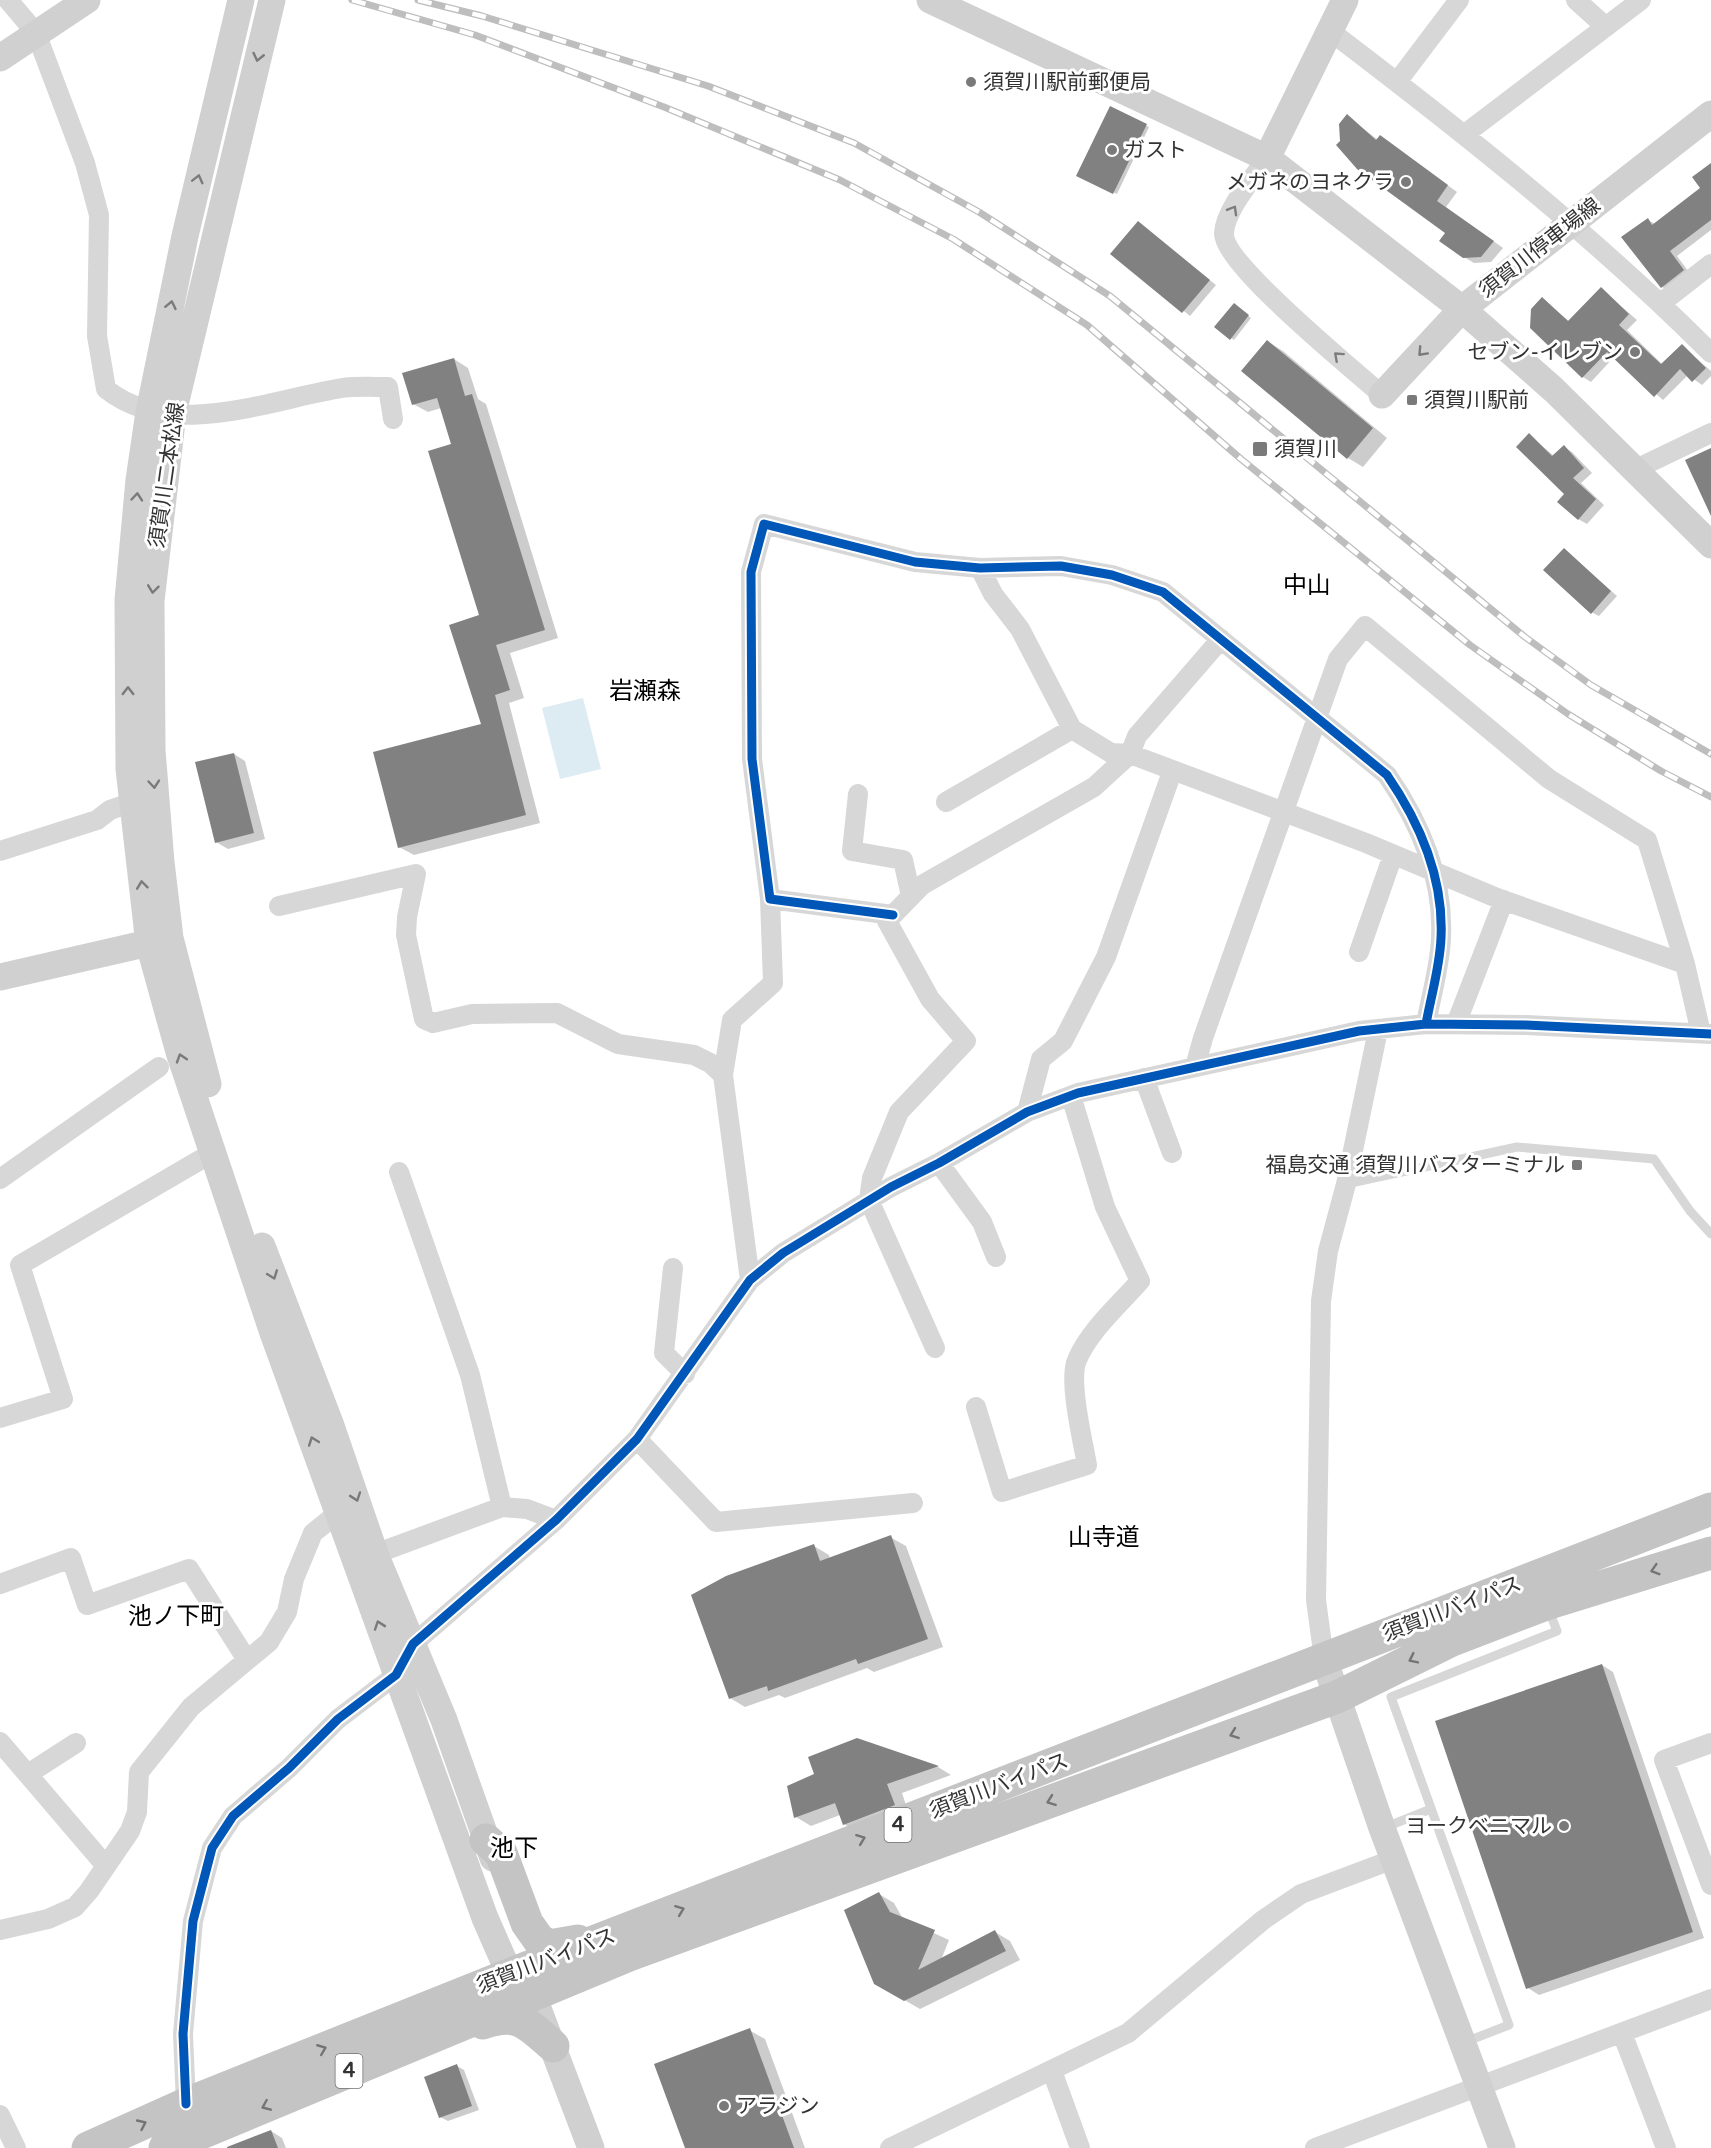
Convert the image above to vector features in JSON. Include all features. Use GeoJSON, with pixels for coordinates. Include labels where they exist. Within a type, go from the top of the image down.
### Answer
{"type":"FeatureCollection","features":[{"type":"Feature","properties":{"kind":"highway","name":"須賀川バイパス"},"geometry":{"type":"LineString","coordinates":[[651,1934],[1324,1659],[1711,1509]]}},
{"type":"Feature","properties":{"kind":"highway","name":"須賀川バイパス"},"geometry":{"type":"LineString","coordinates":[[88,2148],[186,2104],[424,2009],[527,1979],[1458,1654],[1546,1604],[1711,1553]]}},
{"type":"Feature","properties":{"kind":"highway"},"geometry":{"type":"LineString","coordinates":[[486,1840],[501,1852],[527,1923],[538,1940],[549,1946],[562,1946],[651,1934]]}},
{"type":"Feature","properties":{"kind":"highway","name":"須賀川バイパス"},"geometry":{"type":"LineString","coordinates":[[165,2148],[421,2041],[527,1979]]}},
{"type":"Feature","properties":{"kind":"highway"},"geometry":{"type":"LineString","coordinates":[[421,2041],[500,2017],[514,2017],[550,2038]]}},
{"type":"Feature","properties":{"kind":"street"},"geometry":{"type":"LineString","coordinates":[[8,0],[36,33],[85,163],[99,215],[97,336],[106,389],[123,403],[161,412],[223,414],[344,388],[388,387],[393,419]]}},
{"type":"Feature","properties":{"kind":"street"},"geometry":{"type":"LineString","coordinates":[[0,58],[87,0]]}},
{"type":"Feature","properties":{"kind":"street","name":"須賀川二本松線"},"geometry":{"type":"LineString","coordinates":[[160,941],[133,802],[129,769],[128,600],[161,412],[185,236],[241,0]]}},
{"type":"Feature","properties":{"kind":"street","name":"須賀川二本松線"},"geometry":{"type":"LineString","coordinates":[[160,941],[152,750],[151,601],[161,412],[214,243],[272,0]]}},
{"type":"Feature","properties":{"kind":"street"},"geometry":{"type":"LineString","coordinates":[[930,0],[1267,158],[1462,309],[1554,390],[1711,545]]}},
{"type":"Feature","properties":{"kind":"street"},"geometry":{"type":"LineString","coordinates":[[1345,0],[1267,158],[1228,218],[1224,233],[1226,244],[1238,262],[1260,285],[1382,395]]}},
{"type":"Feature","properties":{"kind":"street"},"geometry":{"type":"LineString","coordinates":[[1397,82],[1460,0]]}},
{"type":"Feature","properties":{"kind":"street"},"geometry":{"type":"LineString","coordinates":[[1575,0],[1606,27]]}},
{"type":"Feature","properties":{"kind":"street"},"geometry":{"type":"LineString","coordinates":[[1465,134],[1641,0]]}},
{"type":"Feature","properties":{"kind":"street"},"geometry":{"type":"LineString","coordinates":[[1330,31],[1465,134],[1571,223],[1661,303],[1711,352]]}},
{"type":"Feature","properties":{"kind":"street","name":"須賀川停車場線"},"geometry":{"type":"LineString","coordinates":[[1382,395],[1462,309],[1711,114]]}},
{"type":"Feature","properties":{"kind":"street"},"geometry":{"type":"LineString","coordinates":[[1661,303],[1711,264]]}},
{"type":"Feature","properties":{"kind":"street"},"geometry":{"type":"LineString","coordinates":[[1636,469],[1711,433]]}},
{"type":"Feature","properties":{"kind":"street"},"geometry":{"type":"LineString","coordinates":[[750,1280],[723,1074],[732,1020],[773,982],[770,899],[752,759],[751,572],[764,524],[915,562],[980,568],[1061,566],[1112,575],[1163,592],[1387,775],[1410,809],[1423,836],[1433,872],[1441,938],[1426,1024]]}},
{"type":"Feature","properties":{"kind":"street"},"geometry":{"type":"LineString","coordinates":[[980,568],[993,594],[1020,629],[1072,729],[1111,753],[1131,754],[1172,772],[1393,855],[1504,900],[1685,964]]}},
{"type":"Feature","properties":{"kind":"street"},"geometry":{"type":"LineString","coordinates":[[186,2104],[183,2034],[193,1921],[212,1848],[233,1816],[289,1768],[338,1719],[396,1675],[413,1644],[556,1520],[637,1439],[750,1280],[783,1253],[869,1200],[1027,1112],[1071,1096],[1144,1078],[1195,1067],[1359,1031],[1426,1024],[1706,1034],[1647,840],[1548,779],[1365,626],[1338,659],[1203,1038],[1195,1067]]}},
{"type":"Feature","properties":{"kind":"street"},"geometry":{"type":"LineString","coordinates":[[935,1348],[869,1200],[872,1178],[899,1112],[966,1041],[930,999],[887,921],[922,885],[1094,787],[1131,754],[1137,736],[1221,639]]}},
{"type":"Feature","properties":{"kind":"street"},"geometry":{"type":"LineString","coordinates":[[946,802],[1072,729]]}},
{"type":"Feature","properties":{"kind":"street"},"geometry":{"type":"LineString","coordinates":[[1027,1112],[1041,1059],[1063,1041],[1106,957],[1172,772]]}},
{"type":"Feature","properties":{"kind":"street"},"geometry":{"type":"LineString","coordinates":[[858,794],[852,851],[903,860],[911,896]]}},
{"type":"Feature","properties":{"kind":"street"},"geometry":{"type":"LineString","coordinates":[[0,851],[97,820],[110,810],[133,802]]}},
{"type":"Feature","properties":{"kind":"street"},"geometry":{"type":"LineString","coordinates":[[1359,952],[1393,855]]}},
{"type":"Feature","properties":{"kind":"street"},"geometry":{"type":"LineString","coordinates":[[279,906],[416,874],[407,917],[406,935],[424,1019],[433,1023],[472,1014],[557,1013],[618,1044],[694,1055],[710,1063],[723,1074]]}},
{"type":"Feature","properties":{"kind":"street"},"geometry":{"type":"LineString","coordinates":[[770,899],[893,915]]}},
{"type":"Feature","properties":{"kind":"street"},"geometry":{"type":"LineString","coordinates":[[1456,1024],[1504,900]]}},
{"type":"Feature","properties":{"kind":"street"},"geometry":{"type":"LineString","coordinates":[[0,977],[160,941]]}},
{"type":"Feature","properties":{"kind":"street"},"geometry":{"type":"LineString","coordinates":[[160,941],[174,1036],[212,1153],[273,1333],[486,1918],[497,1960],[494,1972],[424,2009]]}},
{"type":"Feature","properties":{"kind":"street"},"geometry":{"type":"LineString","coordinates":[[160,941],[244,1198],[330,1424],[375,1554],[444,1720],[486,1840],[527,1979]]}},
{"type":"Feature","properties":{"kind":"street"},"geometry":{"type":"LineString","coordinates":[[1378,1030],[1346,1184],[1328,1251],[1321,1301],[1316,1600],[1324,1659],[1336,1697],[1382,1828],[1481,2085],[1502,2148]]}},
{"type":"Feature","properties":{"kind":"street"},"geometry":{"type":"LineString","coordinates":[[0,1179],[159,1067]]}},
{"type":"Feature","properties":{"kind":"street"},"geometry":{"type":"LineString","coordinates":[[1144,1078],[1172,1154]]}},
{"type":"Feature","properties":{"kind":"street"},"geometry":{"type":"LineString","coordinates":[[976,1407],[1002,1492],[1087,1465],[1075,1393],[1076,1362],[1088,1342],[1140,1281],[1105,1207],[1071,1096]]}},
{"type":"Feature","properties":{"kind":"street"},"geometry":{"type":"LineString","coordinates":[[0,1419],[63,1399],[20,1265],[212,1153]]}},
{"type":"Feature","properties":{"kind":"street"},"geometry":{"type":"LineString","coordinates":[[939,1162],[982,1222],[996,1257]]}},
{"type":"Feature","properties":{"kind":"street"},"geometry":{"type":"LineString","coordinates":[[399,1172],[470,1375],[502,1507]]}},
{"type":"Feature","properties":{"kind":"street"},"geometry":{"type":"LineString","coordinates":[[673,1268],[664,1353],[685,1374]]}},
{"type":"Feature","properties":{"kind":"street"},"geometry":{"type":"LineString","coordinates":[[637,1439],[716,1521],[913,1503]]}},
{"type":"Feature","properties":{"kind":"street"},"geometry":{"type":"LineString","coordinates":[[375,1554],[502,1507],[527,1509],[556,1520]]}},
{"type":"Feature","properties":{"kind":"street"},"geometry":{"type":"LineString","coordinates":[[0,1930],[48,1919],[75,1907],[130,1831],[137,1812],[139,1772],[191,1707],[269,1642],[287,1612],[294,1578],[313,1533],[339,1512]]}},
{"type":"Feature","properties":{"kind":"street"},"geometry":{"type":"LineString","coordinates":[[0,1584],[70,1558],[87,1605],[189,1569],[247,1660]]}},
{"type":"Feature","properties":{"kind":"street"},"geometry":{"type":"LineString","coordinates":[[413,1644],[425,1705],[591,2148]]}},
{"type":"Feature","properties":{"kind":"street"},"geometry":{"type":"LineString","coordinates":[[0,1742],[106,1866]]}},
{"type":"Feature","properties":{"kind":"street"},"geometry":{"type":"LineString","coordinates":[[28,1774],[76,1743]]}},
{"type":"Feature","properties":{"kind":"street"},"geometry":{"type":"LineString","coordinates":[[1711,1743],[1664,1760],[1711,1885]]}},
{"type":"Feature","properties":{"kind":"street"},"geometry":{"type":"LineString","coordinates":[[890,2148],[1128,2033],[1263,1920],[1301,1894],[1394,1859]]}},
{"type":"Feature","properties":{"kind":"street"},"geometry":{"type":"LineString","coordinates":[[486,1918],[527,1979]]}},
{"type":"Feature","properties":{"kind":"street"},"geometry":{"type":"LineString","coordinates":[[550,2038],[552,2008],[564,1997],[621,1972],[651,1934]]}},
{"type":"Feature","properties":{"kind":"street"},"geometry":{"type":"LineString","coordinates":[[1315,2148],[1711,1999]]}},
{"type":"Feature","properties":{"kind":"street"},"geometry":{"type":"LineString","coordinates":[[1622,2033],[1666,2148]]}},
{"type":"Feature","properties":{"kind":"street"},"geometry":{"type":"LineString","coordinates":[[1052,2071],[1080,2148]]}},
{"type":"Feature","properties":{"kind":"street"},"geometry":{"type":"LineString","coordinates":[[0,2115],[16,2148]]}},
{"type":"Feature","properties":{"kind":"lane"},"geometry":{"type":"LineString","coordinates":[[1346,1184],[1517,1147],[1654,1159],[1690,1211],[1711,1234]]}},
{"type":"Feature","properties":{"kind":"lane"},"geometry":{"type":"LineString","coordinates":[[1458,1654],[1391,1697],[1509,2025],[1464,2042]]}},
{"type":"Feature","properties":{"kind":"lane"},"geometry":{"type":"LineString","coordinates":[[1382,1828],[1431,1809]]}},
{"type":"Feature","properties":{"kind":"shaded area"},"geometry":{"type":"Polygon","coordinates":[[[583,698],[601,769],[560,779],[542,708],[583,698]]]}},
{"type":"Feature","properties":{"kind":"building","name":"ガスト"},"geometry":{"type":"Polygon","coordinates":[[[1110,106],[1147,124],[1113,194],[1076,176],[1110,106]]]}},
{"type":"Feature","properties":{"kind":"building"},"geometry":{"type":"Polygon","coordinates":[[[1347,114],[1376,140],[1380,135],[1448,185],[1437,201],[1494,241],[1481,257],[1463,258],[1439,241],[1445,233],[1357,169],[1336,145],[1340,141],[1339,124],[1347,114]]]}},
{"type":"Feature","properties":{"kind":"building"},"geometry":{"type":"Polygon","coordinates":[[[1711,163],[1711,220],[1670,251],[1684,270],[1661,288],[1621,237],[1648,218],[1652,225],[1700,188],[1692,177],[1711,163]]]}},
{"type":"Feature","properties":{"kind":"building"},"geometry":{"type":"Polygon","coordinates":[[[1138,221],[1210,280],[1182,313],[1110,254],[1138,221]]]}},
{"type":"Feature","properties":{"kind":"building"},"geometry":{"type":"Polygon","coordinates":[[[1601,287],[1629,314],[1619,325],[1661,364],[1682,344],[1706,368],[1692,382],[1680,369],[1654,397],[1607,352],[1582,378],[1530,328],[1531,309],[1542,297],[1568,321],[1601,287]]]}},
{"type":"Feature","properties":{"kind":"building"},"geometry":{"type":"Polygon","coordinates":[[[1234,303],[1249,315],[1230,340],[1214,327],[1234,303]]]}},
{"type":"Feature","properties":{"kind":"building","name":"須賀川"},"geometry":{"type":"Polygon","coordinates":[[[1267,340],[1373,428],[1347,459],[1241,371],[1267,340]]]}},
{"type":"Feature","properties":{"kind":"building"},"geometry":{"type":"Polygon","coordinates":[[[454,358],[465,396],[472,394],[545,630],[496,645],[510,690],[495,695],[526,815],[398,848],[373,752],[481,724],[449,625],[479,615],[428,451],[451,444],[437,398],[412,405],[402,373],[454,358]]]}},
{"type":"Feature","properties":{"kind":"building"},"geometry":{"type":"Polygon","coordinates":[[[1529,433],[1552,456],[1564,445],[1584,468],[1573,478],[1596,499],[1578,520],[1557,502],[1564,494],[1516,447],[1529,433]]]}},
{"type":"Feature","properties":{"kind":"building"},"geometry":{"type":"Polygon","coordinates":[[[1711,448],[1711,516],[1685,460],[1711,448]]]}},
{"type":"Feature","properties":{"kind":"building"},"geometry":{"type":"Polygon","coordinates":[[[1564,548],[1611,591],[1591,614],[1543,570],[1564,548]]]}},
{"type":"Feature","properties":{"kind":"building"},"geometry":{"type":"Polygon","coordinates":[[[234,753],[254,833],[215,843],[195,762],[234,753]]]}},
{"type":"Feature","properties":{"kind":"building"},"geometry":{"type":"Polygon","coordinates":[[[891,1535],[928,1639],[858,1664],[856,1659],[768,1691],[767,1686],[729,1699],[691,1595],[726,1576],[814,1544],[820,1561],[891,1535]]]}},
{"type":"Feature","properties":{"kind":"building","name":"ヨークベニマル"},"geometry":{"type":"Polygon","coordinates":[[[1602,1664],[1693,1932],[1526,1989],[1435,1721],[1602,1664]]]}},
{"type":"Feature","properties":{"kind":"building"},"geometry":{"type":"Polygon","coordinates":[[[857,1738],[939,1766],[887,1784],[895,1805],[843,1825],[835,1803],[794,1818],[787,1786],[814,1774],[808,1757],[857,1738]]]}},
{"type":"Feature","properties":{"kind":"building"},"geometry":{"type":"Polygon","coordinates":[[[879,1892],[890,1912],[935,1930],[918,1970],[995,1930],[1006,1951],[904,2001],[874,1984],[844,1910],[879,1892]]]}},
{"type":"Feature","properties":{"kind":"building","name":"アラジン"},"geometry":{"type":"Polygon","coordinates":[[[750,2028],[794,2148],[685,2148],[654,2064],[750,2028]]]}},
{"type":"Feature","properties":{"kind":"building"},"geometry":{"type":"Polygon","coordinates":[[[457,2064],[472,2106],[439,2118],[424,2077],[457,2064]]]}},
{"type":"Feature","properties":{"kind":"building"},"geometry":{"type":"Polygon","coordinates":[[[271,2130],[278,2148],[227,2148],[227,2147],[271,2130]]]}},
{"type":"Feature","properties":{"kind":"railway"},"geometry":{"type":"LineString","coordinates":[[352,0],[475,35],[664,107],[840,180],[953,239],[1087,325],[1241,459],[1470,645],[1568,714],[1661,771],[1711,797]]}},
{"type":"Feature","properties":{"kind":"railway"},"geometry":{"type":"LineString","coordinates":[[418,0],[482,16],[708,86],[854,143],[979,212],[1110,296],[1525,637],[1591,685],[1711,754]]}},
{"type":"Feature","properties":{"kind":"cycle path"},"geometry":{"type":"LineString","coordinates":[[893,915],[770,899],[752,759],[751,572],[764,524],[915,562],[980,568],[1061,566],[1112,575],[1163,592],[1387,775],[1399,793],[1428,852],[1441,916],[1440,949],[1426,1024]]}},
{"type":"Feature","properties":{"kind":"cycle path"},"geometry":{"type":"LineString","coordinates":[[186,2104],[183,2034],[193,1921],[212,1848],[233,1816],[289,1768],[338,1719],[396,1675],[413,1644],[556,1520],[637,1439],[750,1280],[783,1253],[891,1187],[939,1163],[1027,1112],[1078,1093],[1359,1031],[1426,1024],[1526,1025],[1711,1034]]}},
{"type":"Feature","properties":{"kind":"place","name":"須賀川駅前郵便局"},"geometry":{"type":"Point","coordinates":[971,82]}},
{"type":"Feature","properties":{"kind":"place","name":"ガスト"},"geometry":{"type":"Point","coordinates":[1112,150]}},
{"type":"Feature","properties":{"kind":"place","name":"メガネのヨネクラ"},"geometry":{"type":"Point","coordinates":[1406,182]}},
{"type":"Feature","properties":{"kind":"place","name":"セブン-イレブン"},"geometry":{"type":"Point","coordinates":[1635,352]}},
{"type":"Feature","properties":{"kind":"place","name":"須賀川駅前"},"geometry":{"type":"Point","coordinates":[1412,400]}},
{"type":"Feature","properties":{"kind":"place","name":"須賀川"},"geometry":{"type":"Point","coordinates":[1260,449]}},
{"type":"Feature","properties":{"kind":"place","name":"福島交通 須賀川バスターミナル"},"geometry":{"type":"Point","coordinates":[1577,1165]}},
{"type":"Feature","properties":{"kind":"place","name":"ヨークベニマル"},"geometry":{"type":"Point","coordinates":[1564,1826]}},
{"type":"Feature","properties":{"kind":"place","name":"アラジン"},"geometry":{"type":"Point","coordinates":[724,2106]}},
{"type":"Feature","properties":{"kind":"district","name":"中山"},"geometry":{"type":"Point","coordinates":[1307,585]}},
{"type":"Feature","properties":{"kind":"district","name":"岩瀬森"},"geometry":{"type":"Point","coordinates":[645,691]}},
{"type":"Feature","properties":{"kind":"district","name":"山寺道"},"geometry":{"type":"Point","coordinates":[1104,1537]}},
{"type":"Feature","properties":{"kind":"district","name":"池ノ下町"},"geometry":{"type":"Point","coordinates":[176,1616]}},
{"type":"Feature","properties":{"kind":"district","name":"池下"},"geometry":{"type":"Point","coordinates":[514,1848]}}]}
